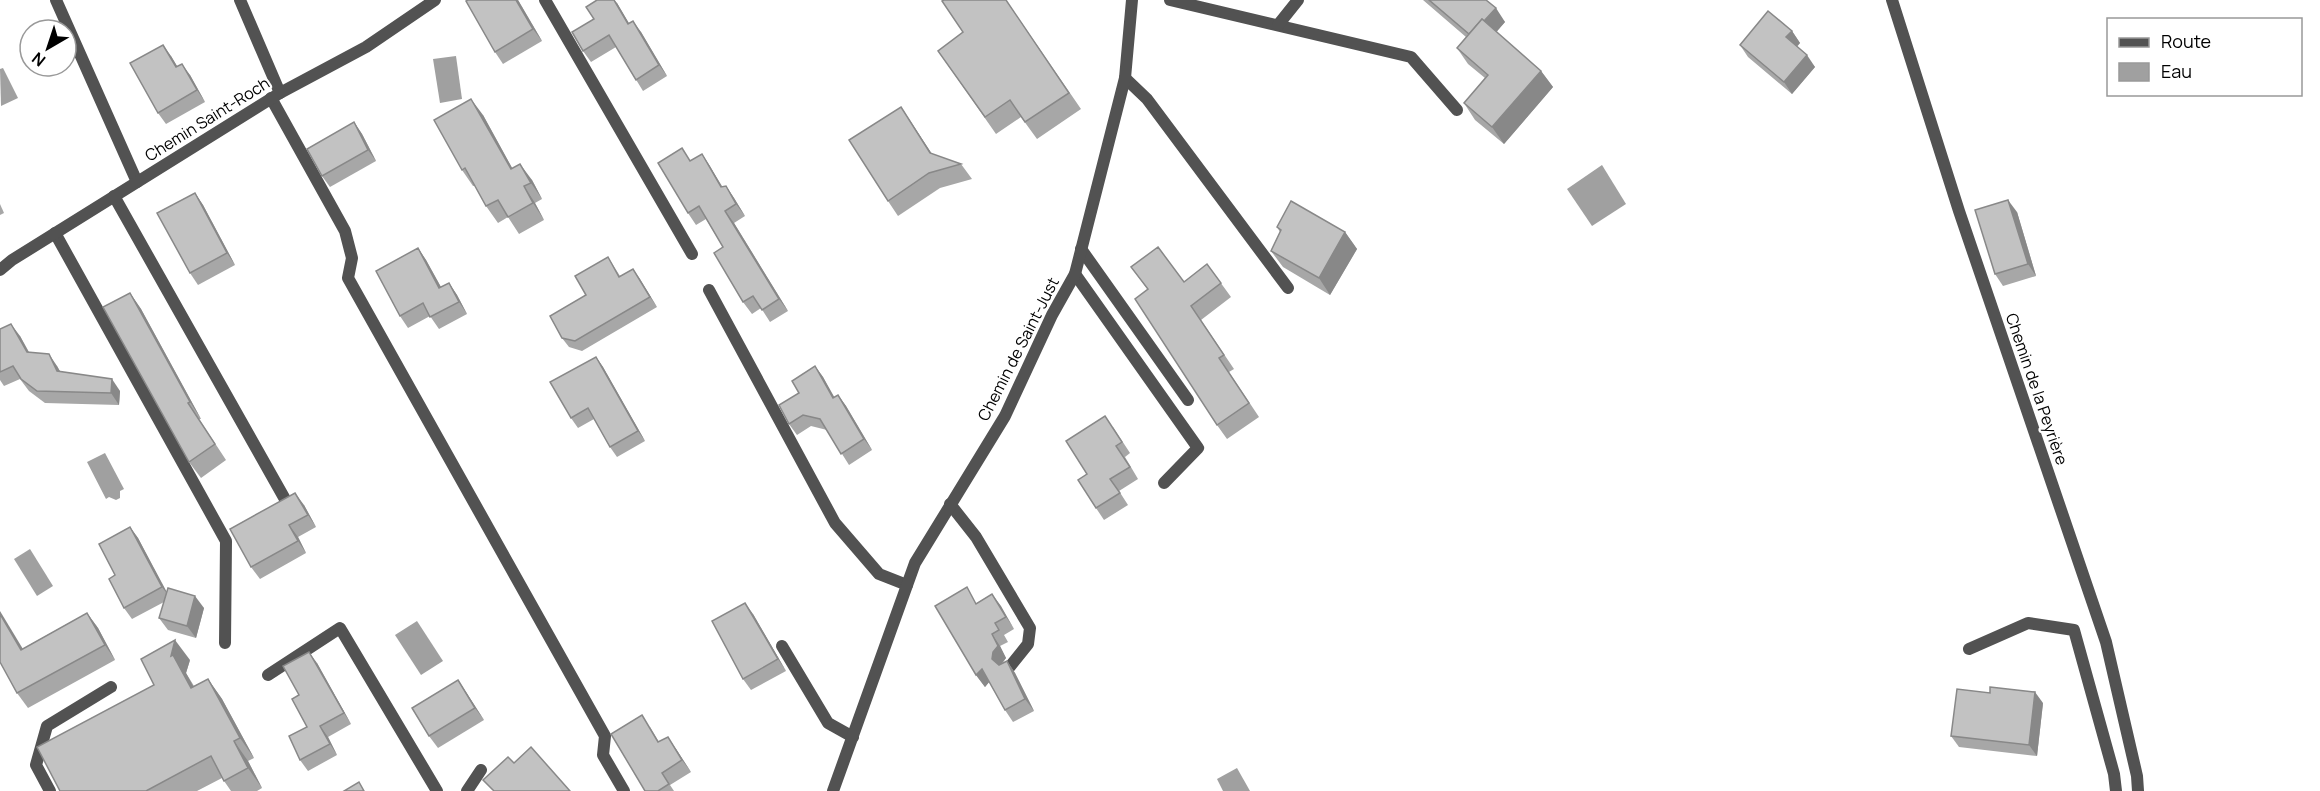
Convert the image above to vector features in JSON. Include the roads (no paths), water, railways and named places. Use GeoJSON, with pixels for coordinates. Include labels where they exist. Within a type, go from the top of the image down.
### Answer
{"type":"FeatureCollection","features":[{"type":"Feature","properties":{"kind":"street"},"geometry":{"type":"LineString","coordinates":[[56,0],[137,182]]}},
{"type":"Feature","properties":{"kind":"street"},"geometry":{"type":"LineString","coordinates":[[240,0],[275,96],[345,231],[352,258],[348,278],[605,736],[603,754],[624,791]]}},
{"type":"Feature","properties":{"kind":"street","name":"Chemin Saint-Roch"},"geometry":{"type":"LineString","coordinates":[[0,270],[12,260],[275,96],[366,47],[435,0]]}},
{"type":"Feature","properties":{"kind":"street"},"geometry":{"type":"LineString","coordinates":[[545,0],[692,255]]}},
{"type":"Feature","properties":{"kind":"street","name":"Chemin de Saint-Just"},"geometry":{"type":"LineString","coordinates":[[833,791],[915,563],[1005,416],[1052,315],[1075,274],[1125,78],[1132,0]]}},
{"type":"Feature","properties":{"kind":"street"},"geometry":{"type":"LineString","coordinates":[[1170,0],[1411,57],[1457,110]]}},
{"type":"Feature","properties":{"kind":"street"},"geometry":{"type":"LineString","coordinates":[[1278,25],[1298,0]]}},
{"type":"Feature","properties":{"kind":"street","name":"Chemin de la Peyrière"},"geometry":{"type":"LineString","coordinates":[[1892,0],[1963,222],[2106,642],[2137,776],[2138,791]]}},
{"type":"Feature","properties":{"kind":"street"},"geometry":{"type":"LineString","coordinates":[[1125,78],[1147,99],[1288,288]]}},
{"type":"Feature","properties":{"kind":"street"},"geometry":{"type":"LineString","coordinates":[[114,196],[286,501]]}},
{"type":"Feature","properties":{"kind":"street"},"geometry":{"type":"LineString","coordinates":[[55,233],[226,542],[225,643]]}},
{"type":"Feature","properties":{"kind":"street"},"geometry":{"type":"LineString","coordinates":[[1081,249],[1188,400]]}},
{"type":"Feature","properties":{"kind":"street"},"geometry":{"type":"LineString","coordinates":[[1075,274],[1198,448],[1164,483]]}},
{"type":"Feature","properties":{"kind":"street"},"geometry":{"type":"LineString","coordinates":[[709,290],[835,523],[879,574],[907,585]]}},
{"type":"Feature","properties":{"kind":"street"},"geometry":{"type":"LineString","coordinates":[[950,504],[976,537],[1030,628],[1028,644],[1008,669]]}},
{"type":"Feature","properties":{"kind":"street"},"geometry":{"type":"LineString","coordinates":[[1969,649],[2028,623],[2074,630],[2114,774],[2116,791]]}},
{"type":"Feature","properties":{"kind":"street"},"geometry":{"type":"LineString","coordinates":[[268,675],[340,628],[437,791]]}},
{"type":"Feature","properties":{"kind":"street"},"geometry":{"type":"LineString","coordinates":[[782,646],[828,723],[853,737]]}},
{"type":"Feature","properties":{"kind":"street"},"geometry":{"type":"LineString","coordinates":[[50,791],[36,765],[47,726],[111,687]]}},
{"type":"Feature","properties":{"kind":"street"},"geometry":{"type":"LineString","coordinates":[[467,791],[481,770]]}},
{"type":"Feature","properties":{"kind":"water"},"geometry":{"type":"Polygon","coordinates":[[[456,56],[462,99],[440,103],[433,59],[456,56]]]}},
{"type":"Feature","properties":{"kind":"water"},"geometry":{"type":"Polygon","coordinates":[[[3,68],[18,98],[1,106],[0,69],[3,68]]]}},
{"type":"Feature","properties":{"kind":"water"},"geometry":{"type":"Polygon","coordinates":[[[1602,165],[1626,204],[1592,226],[1567,189],[1602,165]]]}},
{"type":"Feature","properties":{"kind":"water"},"geometry":{"type":"Polygon","coordinates":[[[105,453],[124,489],[120,491],[120,498],[116,500],[109,497],[106,499],[87,462],[105,453]]]}},
{"type":"Feature","properties":{"kind":"water"},"geometry":{"type":"Polygon","coordinates":[[[30,549],[53,586],[37,596],[14,559],[30,549]]]}},
{"type":"Feature","properties":{"kind":"water"},"geometry":{"type":"Polygon","coordinates":[[[417,621],[443,661],[421,675],[395,635],[417,621]]]}},
{"type":"Feature","properties":{"kind":"water"},"geometry":{"type":"Polygon","coordinates":[[[1237,768],[1250,791],[1223,791],[1217,779],[1237,768]]]}}]}
